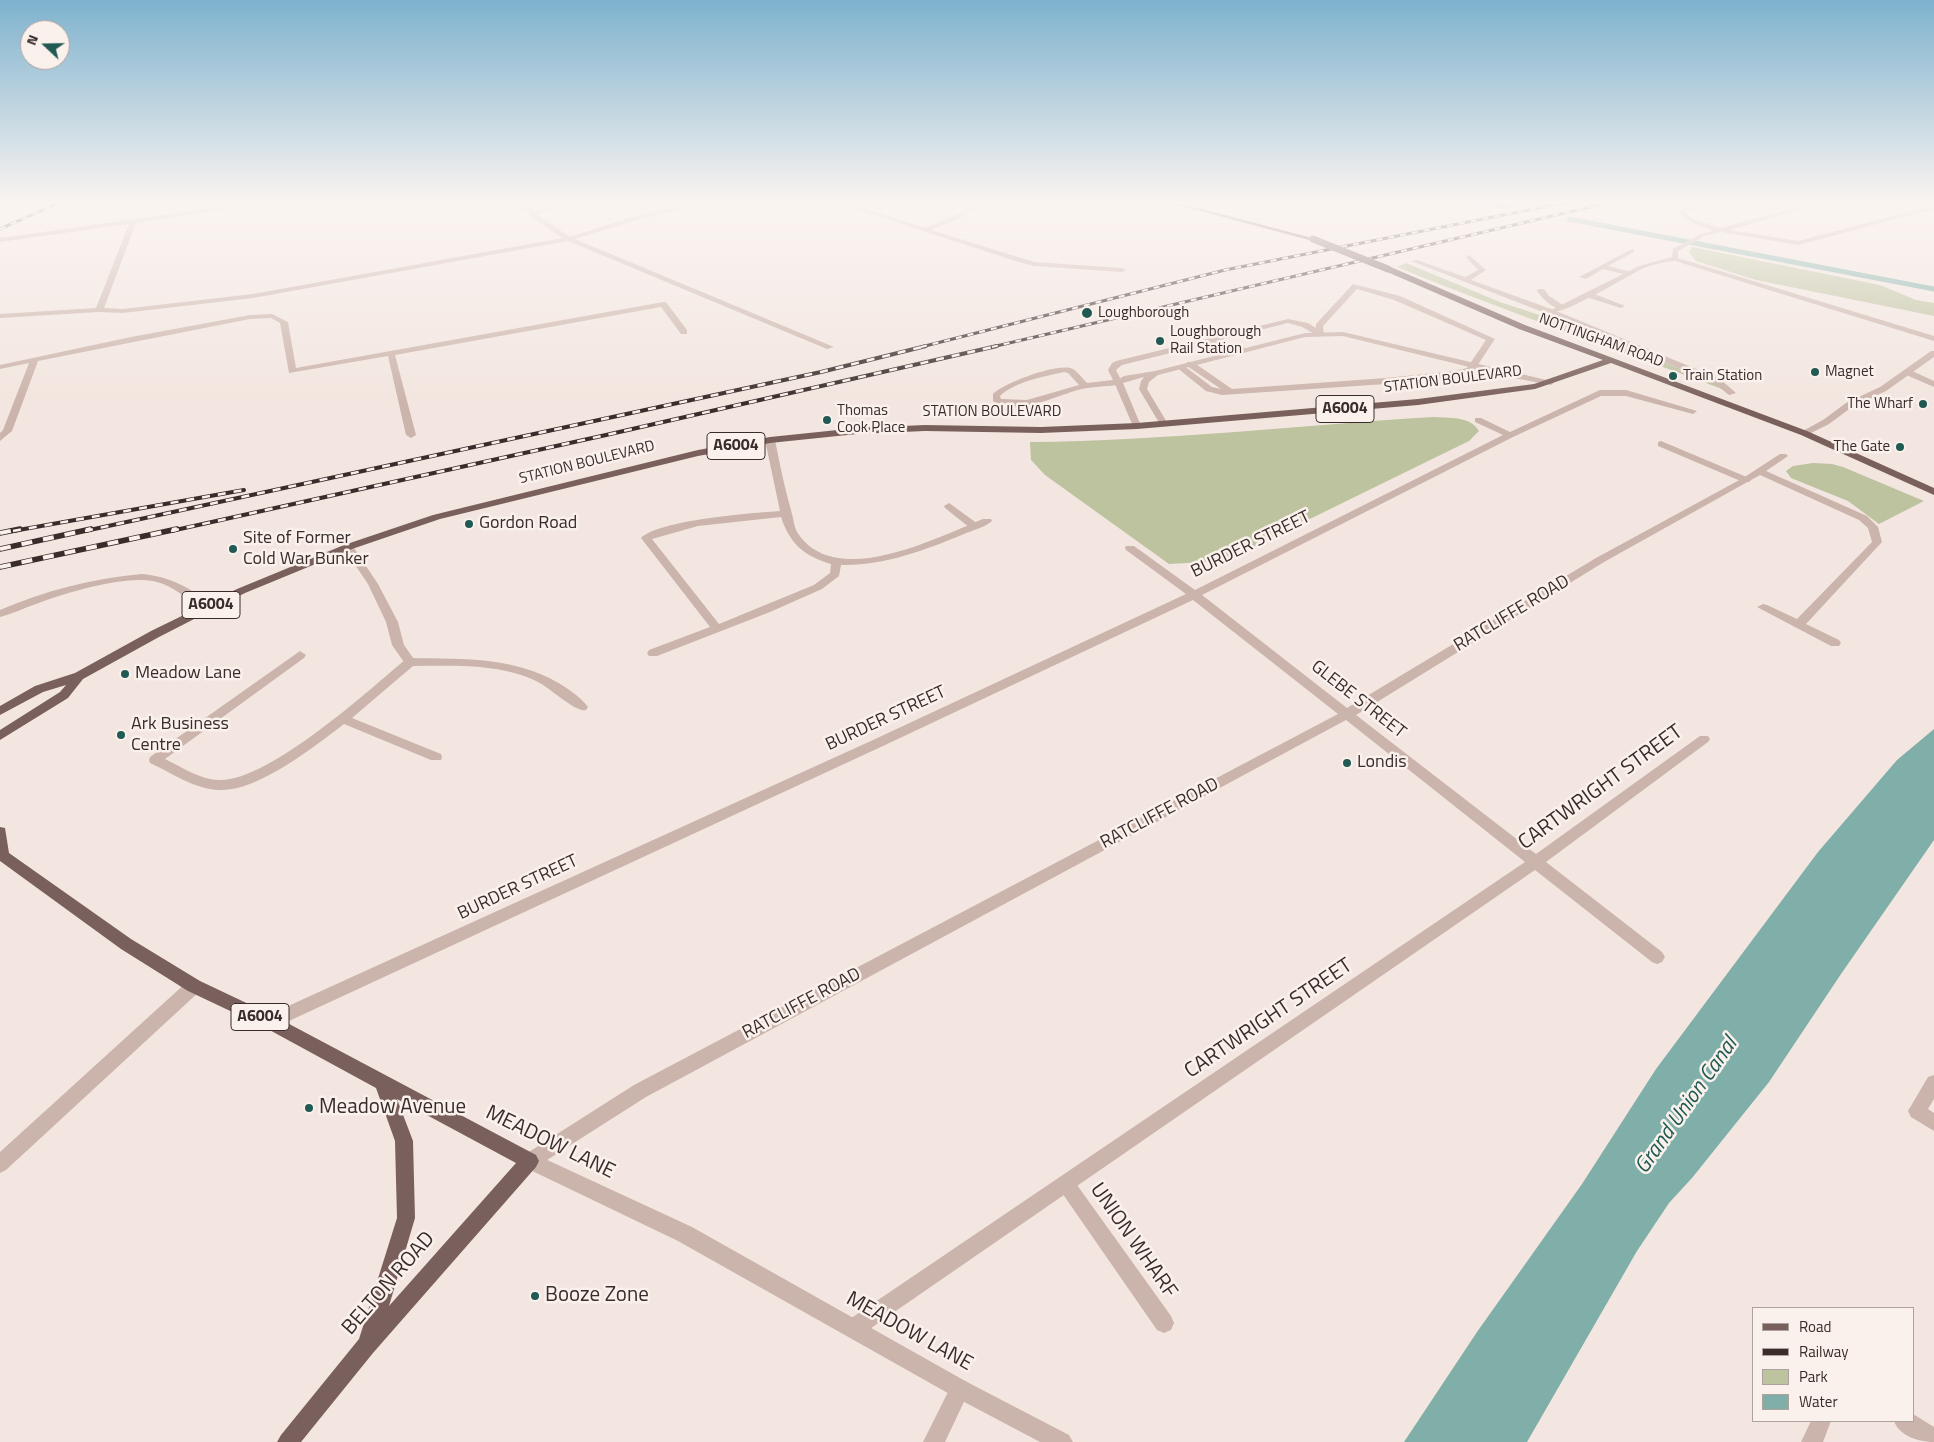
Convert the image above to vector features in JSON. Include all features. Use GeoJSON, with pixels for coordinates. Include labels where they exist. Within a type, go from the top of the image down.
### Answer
{"type":"FeatureCollection","features":[{"type":"Feature","properties":{"kind":"main road","name":"NOTTINGHAM ROAD"},"geometry":{"type":"LineString","coordinates":[[1389,269],[1522,327],[1804,433],[1934,492]]}},
{"type":"Feature","properties":{"kind":"main road","name":"STATION BOULEVARD"},"geometry":{"type":"LineString","coordinates":[[0,712],[39,689],[79,676],[206,608],[273,576],[348,547],[437,518],[594,477],[698,453],[770,440],[857,431],[925,428],[1041,430],[1137,426],[1418,402],[1536,386],[1612,360]]}},
{"type":"Feature","properties":{"kind":"main road","name":"STATION BOULEVARD"},"geometry":{"type":"LineString","coordinates":[[0,736],[64,695],[79,676]]}},
{"type":"Feature","properties":{"kind":"main road","name":"MEADOW LANE"},"geometry":{"type":"LineString","coordinates":[[0,832],[1,854],[126,944],[194,986],[270,1022],[530,1161]]}},
{"type":"Feature","properties":{"kind":"main road"},"geometry":{"type":"LineString","coordinates":[[366,1346],[406,1218],[404,1140],[383,1083]]}},
{"type":"Feature","properties":{"kind":"main road","name":"BELTON ROAD"},"geometry":{"type":"LineString","coordinates":[[288,1442],[366,1346],[530,1161]]}},
{"type":"Feature","properties":{"kind":"street"},"geometry":{"type":"LineString","coordinates":[[99,310],[115,269]]}},
{"type":"Feature","properties":{"kind":"street"},"geometry":{"type":"LineString","coordinates":[[0,316],[99,310],[123,311],[254,296],[400,269]]}},
{"type":"Feature","properties":{"kind":"street"},"geometry":{"type":"LineString","coordinates":[[644,269],[830,348]]}},
{"type":"Feature","properties":{"kind":"street"},"geometry":{"type":"LineString","coordinates":[[1112,269],[1122,270]]}},
{"type":"Feature","properties":{"kind":"street"},"geometry":{"type":"LineString","coordinates":[[1437,269],[1551,312],[1717,381],[1732,393]]}},
{"type":"Feature","properties":{"kind":"street"},"geometry":{"type":"LineString","coordinates":[[1466,280],[1481,269]]}},
{"type":"Feature","properties":{"kind":"street"},"geometry":{"type":"LineString","coordinates":[[1583,277],[1598,269]]}},
{"type":"Feature","properties":{"kind":"street"},"geometry":{"type":"LineString","coordinates":[[1611,269],[1628,274]]}},
{"type":"Feature","properties":{"kind":"street"},"geometry":{"type":"LineString","coordinates":[[1551,312],[1589,295],[1638,269]]}},
{"type":"Feature","properties":{"kind":"street"},"geometry":{"type":"LineString","coordinates":[[1712,269],[1871,317],[1934,339]]}},
{"type":"Feature","properties":{"kind":"street"},"geometry":{"type":"LineString","coordinates":[[1180,366],[1209,389],[1231,392],[1432,376],[1467,371],[1474,366],[1491,339],[1406,302],[1356,286],[1319,326],[1321,334]]}},
{"type":"Feature","properties":{"kind":"street"},"geometry":{"type":"LineString","coordinates":[[1541,291],[1546,298],[1560,307]]}},
{"type":"Feature","properties":{"kind":"street"},"geometry":{"type":"LineString","coordinates":[[1589,295],[1622,306]]}},
{"type":"Feature","properties":{"kind":"street"},"geometry":{"type":"LineString","coordinates":[[0,367],[141,337],[250,317],[272,316],[284,322],[292,371],[663,304],[684,332]]}},
{"type":"Feature","properties":{"kind":"street"},"geometry":{"type":"LineString","coordinates":[[1137,426],[1112,370],[1115,365],[1288,321],[1305,325],[1321,334]]}},
{"type":"Feature","properties":{"kind":"street"},"geometry":{"type":"LineString","coordinates":[[1085,386],[1071,371],[1064,370],[1008,385],[996,396],[997,401],[1019,405],[1085,386],[1118,382],[1127,378],[1155,373],[1305,335],[1321,334],[1343,334],[1474,366],[1551,382]]}},
{"type":"Feature","properties":{"kind":"street"},"geometry":{"type":"LineString","coordinates":[[1205,341],[1242,350]]}},
{"type":"Feature","properties":{"kind":"street"},"geometry":{"type":"LineString","coordinates":[[391,353],[411,435]]}},
{"type":"Feature","properties":{"kind":"street"},"geometry":{"type":"LineString","coordinates":[[1804,433],[1826,422],[1849,405],[1883,388],[1934,353]]}},
{"type":"Feature","properties":{"kind":"street"},"geometry":{"type":"LineString","coordinates":[[0,438],[7,432],[34,360]]}},
{"type":"Feature","properties":{"kind":"street"},"geometry":{"type":"LineString","coordinates":[[1190,364],[1231,392]]}},
{"type":"Feature","properties":{"kind":"street"},"geometry":{"type":"LineString","coordinates":[[1907,372],[1934,384]]}},
{"type":"Feature","properties":{"kind":"street"},"geometry":{"type":"LineString","coordinates":[[1155,373],[1145,381],[1144,389],[1164,424]]}},
{"type":"Feature","properties":{"kind":"street","name":"BURDER STREET"},"geometry":{"type":"LineString","coordinates":[[270,1022],[878,743],[1194,595],[1510,436],[1600,393],[1627,389],[1693,411]]}},
{"type":"Feature","properties":{"kind":"street"},"geometry":{"type":"LineString","coordinates":[[1478,420],[1510,436]]}},
{"type":"Feature","properties":{"kind":"street"},"geometry":{"type":"LineString","coordinates":[[770,440],[787,514],[794,535],[806,551],[820,559],[836,563],[861,562],[903,553],[987,521]]}},
{"type":"Feature","properties":{"kind":"street"},"geometry":{"type":"LineString","coordinates":[[1661,444],[1746,480]]}},
{"type":"Feature","properties":{"kind":"street","name":"RATCLIFFE ROAD"},"geometry":{"type":"LineString","coordinates":[[530,1161],[640,1091],[1346,715],[1600,560],[1746,480],[1783,456]]}},
{"type":"Feature","properties":{"kind":"street"},"geometry":{"type":"LineString","coordinates":[[1760,472],[1864,518],[1873,527],[1877,542],[1798,625]]}},
{"type":"Feature","properties":{"kind":"street"},"geometry":{"type":"LineString","coordinates":[[949,506],[974,526]]}},
{"type":"Feature","properties":{"kind":"street"},"geometry":{"type":"LineString","coordinates":[[717,629],[646,538],[679,527],[734,518],[787,514]]}},
{"type":"Feature","properties":{"kind":"street"},"geometry":{"type":"LineString","coordinates":[[348,547],[373,584],[392,622],[398,645],[410,662]]}},
{"type":"Feature","properties":{"kind":"street","name":"GLEBE STREET"},"geometry":{"type":"LineString","coordinates":[[1130,548],[1194,595],[1657,957]]}},
{"type":"Feature","properties":{"kind":"street"},"geometry":{"type":"LineString","coordinates":[[652,653],[766,610],[818,588],[835,574],[836,563]]}},
{"type":"Feature","properties":{"kind":"street"},"geometry":{"type":"LineString","coordinates":[[0,614],[20,604],[40,598],[143,576],[169,583],[206,608]]}},
{"type":"Feature","properties":{"kind":"street"},"geometry":{"type":"LineString","coordinates":[[1763,607],[1834,642]]}},
{"type":"Feature","properties":{"kind":"street"},"geometry":{"type":"LineString","coordinates":[[300,656],[155,760],[204,782],[226,785],[256,775],[288,759],[410,662],[500,666],[535,676],[559,688],[582,707]]}},
{"type":"Feature","properties":{"kind":"street"},"geometry":{"type":"LineString","coordinates":[[341,718],[436,756]]}},
{"type":"Feature","properties":{"kind":"street","name":"CARTWRIGHT STREET"},"geometry":{"type":"LineString","coordinates":[[854,1328],[1536,862],[1704,739]]}},
{"type":"Feature","properties":{"kind":"street"},"geometry":{"type":"LineString","coordinates":[[0,1164],[194,986]]}},
{"type":"Feature","properties":{"kind":"street"},"geometry":{"type":"LineString","coordinates":[[1934,1083],[1917,1111],[1934,1123]]}},
{"type":"Feature","properties":{"kind":"street","name":"MEADOW LANE"},"geometry":{"type":"LineString","coordinates":[[530,1161],[685,1234],[960,1389],[1062,1442]]}},
{"type":"Feature","properties":{"kind":"street","name":"UNION WHARF"},"geometry":{"type":"LineString","coordinates":[[1066,1184],[1164,1323]]}},
{"type":"Feature","properties":{"kind":"street"},"geometry":{"type":"LineString","coordinates":[[934,1442],[960,1389]]}},
{"type":"Feature","properties":{"kind":"street"},"geometry":{"type":"LineString","coordinates":[[1812,1442],[1821,1422]]}},
{"type":"Feature","properties":{"kind":"street"},"geometry":{"type":"LineString","coordinates":[[1906,1422],[1934,1439]]}},
{"type":"Feature","properties":{"kind":"green space"},"geometry":{"type":"Polygon","coordinates":[[[1403,269],[1421,269],[1500,302],[1576,327],[1720,385],[1722,389],[1518,314],[1403,269]]]}},
{"type":"Feature","properties":{"kind":"green space"},"geometry":{"type":"Polygon","coordinates":[[[1722,269],[1802,269],[1880,285],[1916,300],[1934,303],[1934,316],[1756,280],[1722,269]]]}},
{"type":"Feature","properties":{"kind":"green space"},"geometry":{"type":"Polygon","coordinates":[[[1434,417],[1465,420],[1479,431],[1469,441],[1224,561],[1169,564],[1045,475],[1031,460],[1030,442],[1182,436],[1434,417]]]}},
{"type":"Feature","properties":{"kind":"green space"},"geometry":{"type":"Polygon","coordinates":[[[1813,463],[1832,464],[1843,467],[1924,501],[1879,524],[1848,501],[1791,478],[1786,471],[1793,466],[1813,463]]]}},
{"type":"Feature","properties":{"kind":"water","name":"Grand Union Canal"},"geometry":{"type":"Polygon","coordinates":[[[1934,729],[1934,840],[1769,1082],[1692,1178],[1669,1203],[1637,1251],[1527,1442],[1404,1442],[1477,1332],[1582,1184],[1656,1069],[1818,852],[1897,760],[1934,729]]]}},
{"type":"Feature","properties":{"kind":"waterway"},"geometry":{"type":"LineString","coordinates":[[1831,269],[1934,289]]}},
{"type":"Feature","properties":{"kind":"railway"},"geometry":{"type":"LineString","coordinates":[[921,347],[1229,269]]}},
{"type":"Feature","properties":{"kind":"railway"},"geometry":{"type":"LineString","coordinates":[[992,347],[1324,269]]}},
{"type":"Feature","properties":{"kind":"railway"},"geometry":{"type":"LineString","coordinates":[[85,531],[821,372],[926,346]]}},
{"type":"Feature","properties":{"kind":"railway"},"geometry":{"type":"LineString","coordinates":[[171,531],[997,346]]}},
{"type":"Feature","properties":{"kind":"railway"},"geometry":{"type":"LineString","coordinates":[[13,531],[244,490]]}},
{"type":"Feature","properties":{"kind":"railway"},"geometry":{"type":"LineString","coordinates":[[0,533],[20,529]]}},
{"type":"Feature","properties":{"kind":"railway"},"geometry":{"type":"LineString","coordinates":[[0,549],[91,529]]}},
{"type":"Feature","properties":{"kind":"railway"},"geometry":{"type":"LineString","coordinates":[[0,567],[177,529]]}},
{"type":"Feature","properties":{"kind":"place","name":"Loughborough"},"geometry":{"type":"Point","coordinates":[1087,313]}},
{"type":"Feature","properties":{"kind":"place","name":"Loughborough Rail Station"},"geometry":{"type":"Point","coordinates":[1160,341]}},
{"type":"Feature","properties":{"kind":"place","name":"Magnet"},"geometry":{"type":"Point","coordinates":[1815,372]}},
{"type":"Feature","properties":{"kind":"place","name":"Train Station"},"geometry":{"type":"Point","coordinates":[1673,376]}},
{"type":"Feature","properties":{"kind":"place","name":"The Wharf"},"geometry":{"type":"Point","coordinates":[1923,404]}},
{"type":"Feature","properties":{"kind":"place","name":"Thomas Cook Place"},"geometry":{"type":"Point","coordinates":[827,420]}},
{"type":"Feature","properties":{"kind":"place","name":"The Gate"},"geometry":{"type":"Point","coordinates":[1900,447]}},
{"type":"Feature","properties":{"kind":"place","name":"Gordon Road"},"geometry":{"type":"Point","coordinates":[469,524]}},
{"type":"Feature","properties":{"kind":"place","name":"Site of Former Cold War Bunker"},"geometry":{"type":"Point","coordinates":[233,549]}},
{"type":"Feature","properties":{"kind":"place","name":"Meadow Lane"},"geometry":{"type":"Point","coordinates":[125,674]}},
{"type":"Feature","properties":{"kind":"place","name":"Ark Business Centre"},"geometry":{"type":"Point","coordinates":[121,735]}},
{"type":"Feature","properties":{"kind":"place","name":"Londis"},"geometry":{"type":"Point","coordinates":[1347,763]}},
{"type":"Feature","properties":{"kind":"place","name":"Meadow Avenue"},"geometry":{"type":"Point","coordinates":[309,1108]}},
{"type":"Feature","properties":{"kind":"place","name":"Booze Zone"},"geometry":{"type":"Point","coordinates":[535,1296]}}]}
